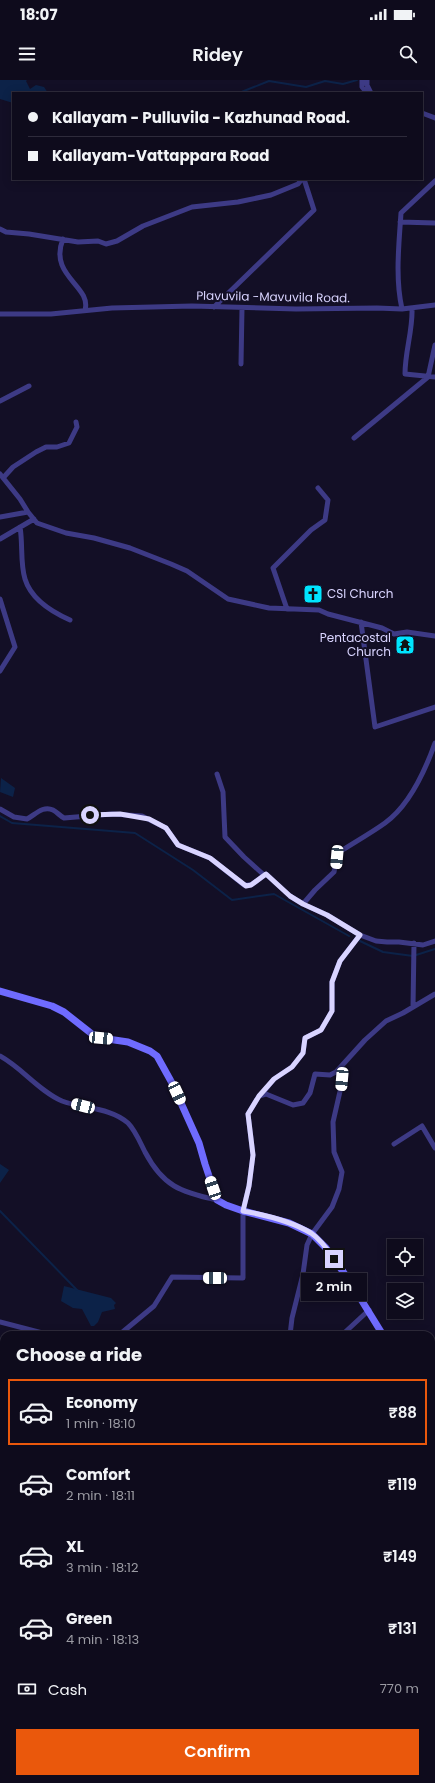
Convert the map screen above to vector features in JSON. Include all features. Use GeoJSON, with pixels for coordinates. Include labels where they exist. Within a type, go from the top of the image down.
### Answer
{"type":"FeatureCollection","features":[{"type":"Feature","properties":{"kind":"street"},"geometry":{"type":"LineString","coordinates":[[362,80],[362,87],[366,92]]}},
{"type":"Feature","properties":{"kind":"street"},"geometry":{"type":"LineString","coordinates":[[367,80],[367,85],[370,92]]}},
{"type":"Feature","properties":{"kind":"street"},"geometry":{"type":"LineString","coordinates":[[423,113],[435,118]]}},
{"type":"Feature","properties":{"kind":"street"},"geometry":{"type":"LineString","coordinates":[[0,229],[6,232],[29,234],[54,239],[78,242],[98,241],[106,244],[117,241],[143,226],[192,207],[238,202],[271,196],[298,184],[302,180]]}},
{"type":"Feature","properties":{"kind":"street"},"geometry":{"type":"LineString","coordinates":[[214,307],[314,210],[303,180]]}},
{"type":"Feature","properties":{"kind":"street"},"geometry":{"type":"LineString","coordinates":[[402,309],[399,296],[398,251],[400,213],[435,181]]}},
{"type":"Feature","properties":{"kind":"street"},"geometry":{"type":"LineString","coordinates":[[400,222],[435,223]]}},
{"type":"Feature","properties":{"kind":"street"},"geometry":{"type":"LineString","coordinates":[[63,239],[60,248],[63,270],[84,296],[87,304],[85,310]]}},
{"type":"Feature","properties":{"kind":"street","name":"Plavuvila -Mavuvila Road."},"geometry":{"type":"LineString","coordinates":[[0,314],[51,314],[112,308],[214,307],[402,309],[435,305]]}},
{"type":"Feature","properties":{"kind":"street"},"geometry":{"type":"LineString","coordinates":[[241,364],[242,308]]}},
{"type":"Feature","properties":{"kind":"street"},"geometry":{"type":"LineString","coordinates":[[412,308],[412,322],[405,374],[435,377]]}},
{"type":"Feature","properties":{"kind":"street"},"geometry":{"type":"LineString","coordinates":[[354,438],[428,377],[435,345]]}},
{"type":"Feature","properties":{"kind":"street"},"geometry":{"type":"LineString","coordinates":[[0,401],[29,386]]}},
{"type":"Feature","properties":{"kind":"street"},"geometry":{"type":"LineString","coordinates":[[76,422],[76,427],[69,443],[57,447],[46,447],[36,452],[1,476],[37,523],[61,531],[130,548],[171,564],[187,571],[228,599],[249,604],[287,609],[319,610],[328,614],[361,622],[394,634],[407,632],[435,636]]}},
{"type":"Feature","properties":{"kind":"street"},"geometry":{"type":"LineString","coordinates":[[287,609],[273,568],[311,530],[325,520],[328,500],[318,488]]}},
{"type":"Feature","properties":{"kind":"street"},"geometry":{"type":"LineString","coordinates":[[0,516],[28,512]]}},
{"type":"Feature","properties":{"kind":"street"},"geometry":{"type":"LineString","coordinates":[[0,539],[34,519]]}},
{"type":"Feature","properties":{"kind":"street"},"geometry":{"type":"LineString","coordinates":[[20,527],[23,541],[25,580],[42,603],[70,620]]}},
{"type":"Feature","properties":{"kind":"street"},"geometry":{"type":"LineString","coordinates":[[0,599],[15,647],[0,671]]}},
{"type":"Feature","properties":{"kind":"street"},"geometry":{"type":"LineString","coordinates":[[361,622],[375,727],[435,707]]}},
{"type":"Feature","properties":{"kind":"street"},"geometry":{"type":"LineString","coordinates":[[303,904],[334,872],[337,857],[341,851],[385,823],[404,803],[426,768],[435,743]]}},
{"type":"Feature","properties":{"kind":"street"},"geometry":{"type":"LineString","coordinates":[[217,774],[223,792],[225,837],[244,857],[264,875],[266,874],[285,892],[303,904],[327,915],[360,935],[376,941],[427,944],[435,941]]}},
{"type":"Feature","properties":{"kind":"street"},"geometry":{"type":"LineString","coordinates":[[0,809],[14,817],[27,819],[42,809],[47,808],[64,818],[112,814],[142,816],[166,828],[178,845],[210,858],[244,885],[251,885],[264,875]]}},
{"type":"Feature","properties":{"kind":"street"},"geometry":{"type":"LineString","coordinates":[[124,1331],[154,1306],[172,1277],[243,1278],[243,1211],[249,1186],[253,1155],[248,1114],[260,1095],[274,1079],[292,1067],[303,1053],[305,1038],[321,1030],[332,1011],[332,982],[340,961],[360,935]]}},
{"type":"Feature","properties":{"kind":"street"},"geometry":{"type":"LineString","coordinates":[[414,943],[414,1007]]}},
{"type":"Feature","properties":{"kind":"street"},"geometry":{"type":"LineString","coordinates":[[0,991],[52,1006],[64,1012],[92,1034],[101,1038],[128,1042],[150,1051],[157,1056],[172,1082],[199,1143],[217,1200]]}},
{"type":"Feature","properties":{"kind":"street"},"geometry":{"type":"LineString","coordinates":[[260,1095],[266,1094],[293,1105],[305,1102],[310,1093],[315,1074],[330,1075],[340,1069],[365,1040],[386,1021],[414,1007],[435,994]]}},
{"type":"Feature","properties":{"kind":"street"},"geometry":{"type":"LineString","coordinates":[[0,1056],[14,1065],[33,1082],[61,1100],[103,1111],[128,1123],[154,1166],[170,1184],[194,1196],[217,1200],[226,1206],[289,1223],[312,1234],[326,1248],[350,1280],[381,1331]]}},
{"type":"Feature","properties":{"kind":"street"},"geometry":{"type":"LineString","coordinates":[[291,1331],[307,1245],[312,1234],[332,1207],[339,1189],[342,1172],[334,1152],[332,1122],[341,1087],[342,1079],[340,1069]]}},
{"type":"Feature","properties":{"kind":"street"},"geometry":{"type":"LineString","coordinates":[[394,1144],[422,1126],[435,1148]]}},
{"type":"Feature","properties":{"kind":"street"},"geometry":{"type":"LineString","coordinates":[[346,1331],[369,1310]]}},
{"type":"Feature","properties":{"kind":"street"},"geometry":{"type":"LineString","coordinates":[[0,1322],[35,1331]]}},
{"type":"Feature","properties":{"kind":"water"},"geometry":{"type":"Polygon","coordinates":[[[0,80],[27,80],[26,81],[30,89],[36,85],[44,87],[47,92],[12,92],[12,103],[0,99],[0,80]]]}},
{"type":"Feature","properties":{"kind":"water"},"geometry":{"type":"Polygon","coordinates":[[[1,778],[15,788],[13,797],[0,792],[1,778]]]}},
{"type":"Feature","properties":{"kind":"water"},"geometry":{"type":"Polygon","coordinates":[[[0,1164],[9,1170],[0,1183],[0,1164]]]}},
{"type":"Feature","properties":{"kind":"water"},"geometry":{"type":"Polygon","coordinates":[[[64,1286],[111,1298],[116,1303],[114,1305],[115,1309],[102,1312],[98,1322],[94,1326],[91,1326],[82,1309],[73,1308],[61,1301],[64,1286]]]}},
{"type":"Feature","properties":{"kind":"waterway"},"geometry":{"type":"LineString","coordinates":[[242,92],[269,81],[306,87],[325,81],[343,84],[357,80]]}},
{"type":"Feature","properties":{"kind":"waterway"},"geometry":{"type":"LineString","coordinates":[[0,816],[12,823],[135,833],[193,870],[232,900],[274,894],[349,936]]}},
{"type":"Feature","properties":{"kind":"waterway"},"geometry":{"type":"LineString","coordinates":[[360,941],[383,952],[413,956],[435,949]]}},
{"type":"Feature","properties":{"kind":"waterway"},"geometry":{"type":"LineString","coordinates":[[0,1211],[77,1290]]}},
{"type":"Feature","properties":{"kind":"place","name":"CSI Church"},"geometry":{"type":"Point","coordinates":[313,594]}},
{"type":"Feature","properties":{"kind":"place","name":"Pentacostal Church"},"geometry":{"type":"Point","coordinates":[405,645]}},
{"type":"Feature","properties":{"kind":"route"},"geometry":{"type":"LineString","coordinates":[[90,815],[120,814],[142,816],[149,819],[166,828],[178,845],[210,858],[244,885],[251,885],[266,874],[290,896],[327,915],[360,935],[340,961],[332,982],[332,1011],[321,1030],[305,1038],[303,1053],[292,1067],[274,1079],[255,1101],[248,1114],[253,1155],[249,1186],[243,1211],[289,1223],[312,1234],[326,1248],[334,1259]]}}]}
